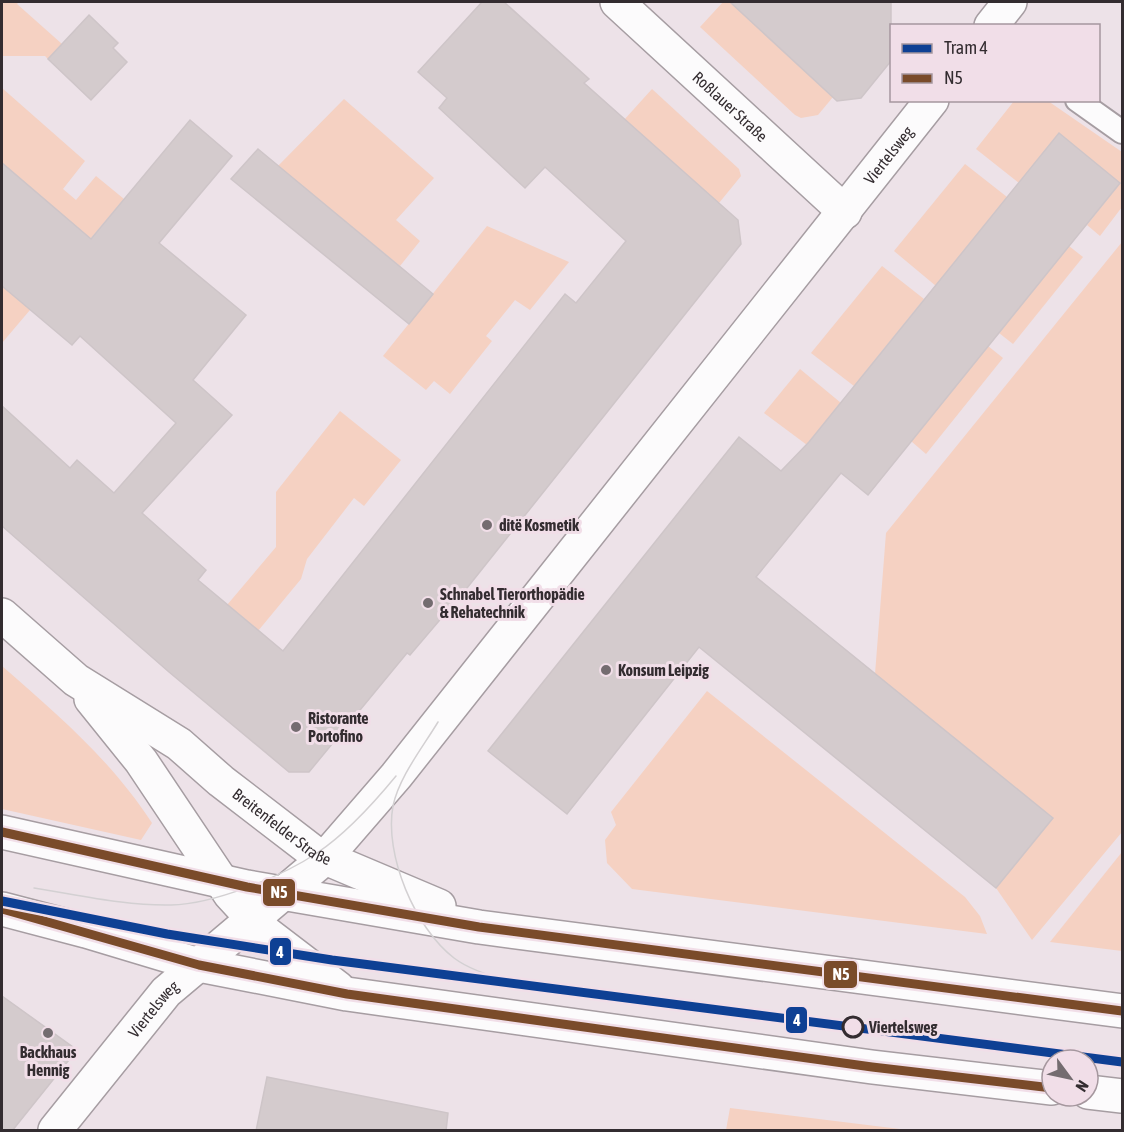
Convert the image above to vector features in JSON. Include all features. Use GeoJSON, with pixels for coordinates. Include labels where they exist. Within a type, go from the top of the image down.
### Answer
{"type":"FeatureCollection","features":[{"type":"Feature","properties":{"kind":"main road","name":"Roßlauer Straße"},"geometry":{"type":"LineString","coordinates":[[617,2],[845,212]]}},
{"type":"Feature","properties":{"kind":"main road"},"geometry":{"type":"LineString","coordinates":[[993,24],[1010,2]]}},
{"type":"Feature","properties":{"kind":"main road","name":"Viertelsweg"},"geometry":{"type":"LineString","coordinates":[[55,1131],[166,992],[325,858],[396,776],[930,102]]}},
{"type":"Feature","properties":{"kind":"main road","name":"Breitenfelder Straße"},"geometry":{"type":"LineString","coordinates":[[2,615],[76,680],[178,744],[221,781],[316,854],[405,893],[512,932]]}},
{"type":"Feature","properties":{"kind":"main road","name":"Breitenfelder Straße"},"geometry":{"type":"LineString","coordinates":[[76,680],[141,761],[219,881],[253,920],[293,955],[347,994]]}},
{"type":"Feature","properties":{"kind":"main road"},"geometry":{"type":"LineString","coordinates":[[2,832],[219,881],[512,932],[1122,1011]]}},
{"type":"Feature","properties":{"kind":"main road"},"geometry":{"type":"LineString","coordinates":[[2,909],[76,928],[199,965],[347,994],[872,1068],[1040,1087]]}},
{"type":"Feature","properties":{"kind":"main road"},"geometry":{"type":"LineString","coordinates":[[1100,1093],[1122,1096]]}},
{"type":"Feature","properties":{"kind":"lane"},"geometry":{"type":"LineString","coordinates":[[1080,102],[1122,132]]}},
{"type":"Feature","properties":{"kind":"shaded area"},"geometry":{"type":"Polygon","coordinates":[[[2,2],[19,2],[17,4],[62,44],[48,59],[45,56],[2,56],[2,2]]]}},
{"type":"Feature","properties":{"kind":"shaded area"},"geometry":{"type":"Polygon","coordinates":[[[723,2],[732,2],[833,97],[818,115],[801,118],[795,115],[700,27],[723,2]]]}},
{"type":"Feature","properties":{"kind":"shaded area"},"geometry":{"type":"Polygon","coordinates":[[[2,88],[85,161],[63,189],[76,200],[96,176],[124,199],[2,343],[2,282],[17,264],[49,204],[2,163],[2,88]]]}},
{"type":"Feature","properties":{"kind":"shaded area"},"geometry":{"type":"Polygon","coordinates":[[[652,89],[739,169],[741,176],[719,203],[624,120],[652,89]]]}},
{"type":"Feature","properties":{"kind":"shaded area"},"geometry":{"type":"Polygon","coordinates":[[[344,99],[434,178],[396,220],[420,241],[400,266],[278,166],[344,99]]]}},
{"type":"Feature","properties":{"kind":"shaded area"},"geometry":{"type":"Polygon","coordinates":[[[1013,102],[1049,102],[1122,152],[1122,207],[1100,236],[1087,225],[1120,183],[1059,133],[1019,183],[976,149],[1013,102]]]}},
{"type":"Feature","properties":{"kind":"shaded area"},"geometry":{"type":"Polygon","coordinates":[[[965,164],[1007,197],[936,286],[894,251],[965,164]]]}},
{"type":"Feature","properties":{"kind":"shaded area"},"geometry":{"type":"Polygon","coordinates":[[[487,226],[569,262],[530,310],[515,300],[486,336],[492,341],[450,394],[434,381],[426,390],[383,356],[487,226]]]}},
{"type":"Feature","properties":{"kind":"shaded area"},"geometry":{"type":"Polygon","coordinates":[[[1122,242],[1122,832],[1032,940],[996,888],[1052,817],[875,674],[886,533],[1122,242]]]}},
{"type":"Feature","properties":{"kind":"shaded area"},"geometry":{"type":"Polygon","coordinates":[[[1069,246],[1083,257],[1013,344],[999,333],[1069,246]]]}},
{"type":"Feature","properties":{"kind":"shaded area"},"geometry":{"type":"Polygon","coordinates":[[[882,266],[924,299],[854,386],[811,353],[882,266]]]}},
{"type":"Feature","properties":{"kind":"shaded area"},"geometry":{"type":"Polygon","coordinates":[[[988,346],[1003,358],[926,454],[911,441],[988,346]]]}},
{"type":"Feature","properties":{"kind":"shaded area"},"geometry":{"type":"Polygon","coordinates":[[[800,369],[841,403],[807,445],[764,413],[800,369]]]}},
{"type":"Feature","properties":{"kind":"shaded area"},"geometry":{"type":"Polygon","coordinates":[[[340,411],[401,460],[364,506],[354,498],[307,559],[301,579],[258,631],[227,605],[276,547],[276,492],[340,411]]]}},
{"type":"Feature","properties":{"kind":"shaded area"},"geometry":{"type":"Polygon","coordinates":[[[2,666],[83,739],[136,800],[152,823],[141,840],[2,809],[2,666]]]}},
{"type":"Feature","properties":{"kind":"shaded area"},"geometry":{"type":"Polygon","coordinates":[[[707,691],[965,897],[980,916],[987,934],[632,889],[607,863],[605,840],[616,825],[611,812],[707,691]]]}},
{"type":"Feature","properties":{"kind":"shaded area"},"geometry":{"type":"Polygon","coordinates":[[[1122,852],[1122,951],[1050,942],[1122,852]]]}},
{"type":"Feature","properties":{"kind":"shaded area"},"geometry":{"type":"Polygon","coordinates":[[[730,1108],[908,1130],[726,1130],[730,1108]]]}},
{"type":"Feature","properties":{"kind":"building"},"geometry":{"type":"Polygon","coordinates":[[[482,2],[504,2],[589,79],[584,83],[738,220],[741,244],[467,588],[410,655],[407,653],[309,772],[289,772],[169,672],[2,526],[2,406],[70,468],[77,460],[114,493],[176,423],[80,336],[72,345],[2,286],[2,163],[91,239],[190,120],[232,156],[159,243],[246,315],[193,380],[232,415],[142,513],[206,570],[198,580],[283,651],[565,294],[576,303],[626,241],[545,167],[525,188],[439,108],[447,98],[418,72],[482,2]]]}},
{"type":"Feature","properties":{"kind":"building"},"geometry":{"type":"Polygon","coordinates":[[[730,2],[891,2],[890,62],[861,98],[837,101],[730,2]]]}},
{"type":"Feature","properties":{"kind":"building"},"geometry":{"type":"Polygon","coordinates":[[[89,15],[118,43],[113,48],[127,62],[91,100],[48,59],[89,15]]]}},
{"type":"Feature","properties":{"kind":"building"},"geometry":{"type":"Polygon","coordinates":[[[1059,133],[1120,183],[868,495],[841,473],[756,577],[1053,818],[996,888],[699,647],[567,814],[488,751],[739,437],[781,471],[809,442],[1059,133]]]}},
{"type":"Feature","properties":{"kind":"building"},"geometry":{"type":"Polygon","coordinates":[[[258,149],[433,294],[409,324],[231,179],[258,149]]]}},
{"type":"Feature","properties":{"kind":"building"},"geometry":{"type":"Polygon","coordinates":[[[2,996],[77,1050],[12,1131],[2,1131],[2,996]]]}},
{"type":"Feature","properties":{"kind":"building"},"geometry":{"type":"Polygon","coordinates":[[[267,1077],[448,1113],[446,1131],[256,1131],[267,1077]]]}},
{"type":"Feature","properties":{"kind":"tram line"},"geometry":{"type":"LineString","coordinates":[[438,722],[400,784],[393,806],[391,825],[393,846],[398,868],[415,910],[440,945],[466,966],[517,983],[585,994]]}},
{"type":"Feature","properties":{"kind":"tram line"},"geometry":{"type":"LineString","coordinates":[[34,888],[102,900],[154,905],[207,900],[247,888],[317,853],[359,818],[396,776]]}},
{"type":"Feature","properties":{"kind":"tram line","name":"4"},"geometry":{"type":"LineString","coordinates":[[2,901],[167,934],[332,960],[1122,1062]]}},
{"type":"Feature","properties":{"kind":"transit line","name":"N5"},"geometry":{"type":"LineString","coordinates":[[2,832],[247,887],[479,927],[1122,1011]]}},
{"type":"Feature","properties":{"kind":"transit line","name":"N5"},"geometry":{"type":"LineString","coordinates":[[2,909],[199,965],[347,994],[872,1067],[1040,1087]]}},
{"type":"Feature","properties":{"kind":"place","name":"ditë Kosmetik"},"geometry":{"type":"Point","coordinates":[487,525]}},
{"type":"Feature","properties":{"kind":"place","name":"Schnabel Tierorthopädie & Rehatechnik"},"geometry":{"type":"Point","coordinates":[428,603]}},
{"type":"Feature","properties":{"kind":"place","name":"Konsum Leipzig"},"geometry":{"type":"Point","coordinates":[606,670]}},
{"type":"Feature","properties":{"kind":"place","name":"Ristorante Portofino"},"geometry":{"type":"Point","coordinates":[296,727]}},
{"type":"Feature","properties":{"kind":"place","name":"Viertelsweg"},"geometry":{"type":"Point","coordinates":[853,1027]}},
{"type":"Feature","properties":{"kind":"place","name":"Backhaus Hennig"},"geometry":{"type":"Point","coordinates":[48,1033]}}]}
